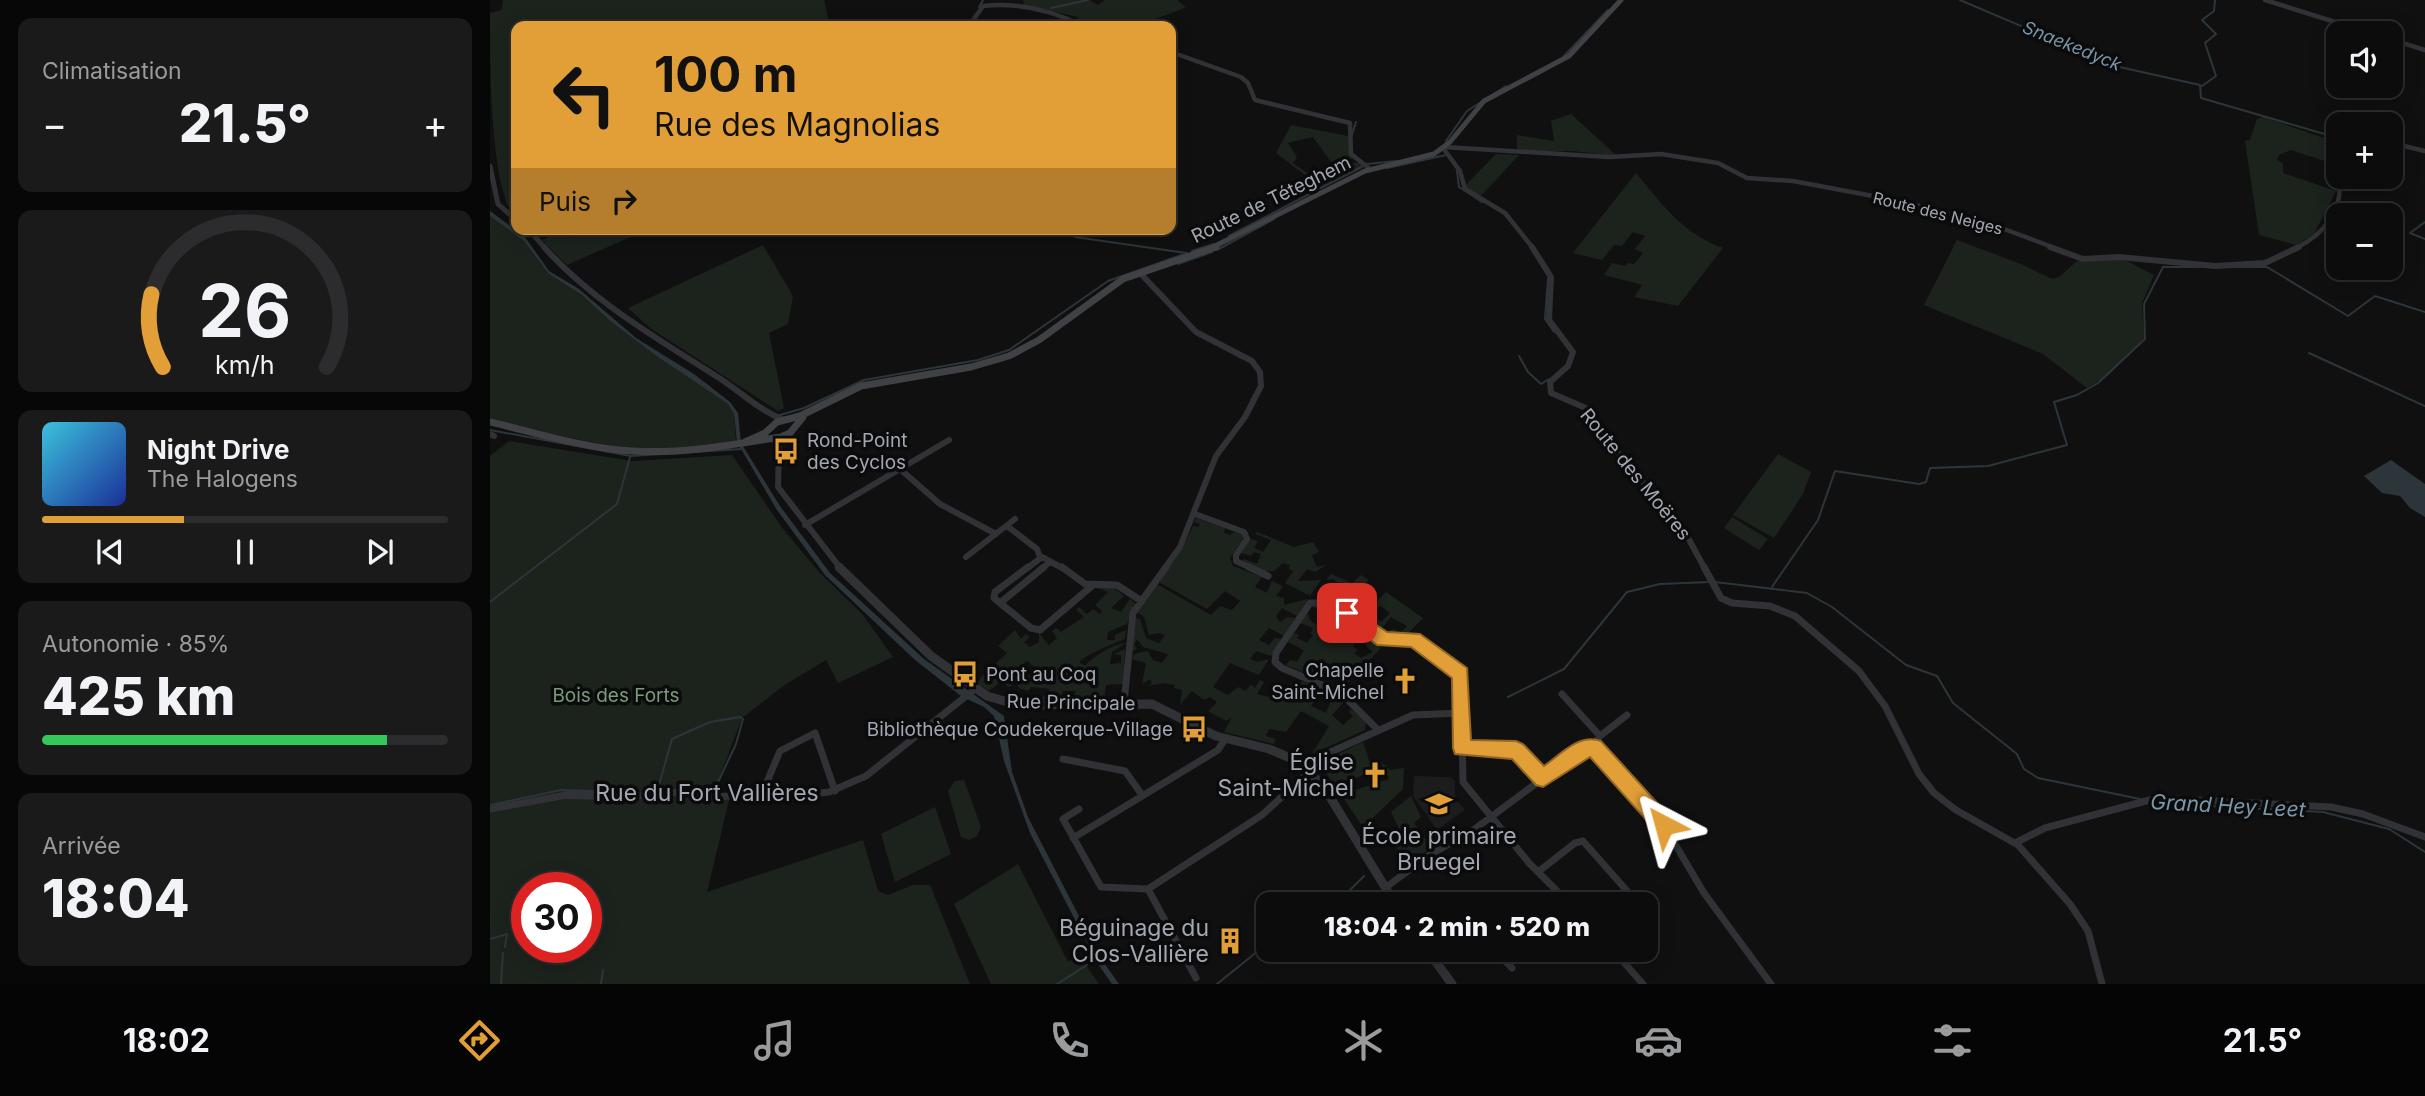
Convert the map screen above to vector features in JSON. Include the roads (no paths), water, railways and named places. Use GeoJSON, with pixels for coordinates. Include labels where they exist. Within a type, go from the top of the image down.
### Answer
{"type":"FeatureCollection","features":[{"type":"Feature","properties":{"kind":"main road","name":"Route de Téteghem"},"geometry":{"type":"LineString","coordinates":[[772,432],[785,420],[874,383],[977,366],[1009,356],[1042,338],[1111,286],[1140,272],[1218,246],[1294,204],[1370,169],[1419,160],[1444,148],[1478,106],[1565,59],[1621,0]]}},
{"type":"Feature","properties":{"kind":"main road","name":"Route de Téteghem"},"geometry":{"type":"LineString","coordinates":[[792,430],[824,404]]}},
{"type":"Feature","properties":{"kind":"main road"},"geometry":{"type":"LineString","coordinates":[[490,422],[623,451],[732,445],[772,432],[792,430],[785,420]]}},
{"type":"Feature","properties":{"kind":"street"},"geometry":{"type":"LineString","coordinates":[[2265,0],[2332,21]]}},
{"type":"Feature","properties":{"kind":"street"},"geometry":{"type":"LineString","coordinates":[[972,21],[983,6],[1023,4],[1050,9],[1073,21]]}},
{"type":"Feature","properties":{"kind":"street"},"geometry":{"type":"LineString","coordinates":[[2403,44],[2425,50]]}},
{"type":"Feature","properties":{"kind":"street"},"geometry":{"type":"LineString","coordinates":[[1176,54],[1241,77],[1248,83],[1251,97],[1257,100],[1350,122],[1351,153],[1370,169]]}},
{"type":"Feature","properties":{"kind":"street"},"geometry":{"type":"LineString","coordinates":[[2403,146],[2425,151]]}},
{"type":"Feature","properties":{"kind":"street","name":"Route des Neiges"},"geometry":{"type":"LineString","coordinates":[[1444,148],[1508,153],[1573,153],[1609,158],[1661,154],[1716,163],[1747,178],[1793,181],[1902,202],[2004,229],[2086,260],[2119,257],[2215,266],[2268,262],[2317,238],[2327,227],[2341,189]]}},
{"type":"Feature","properties":{"kind":"street","name":"Route des Moëres"},"geometry":{"type":"LineString","coordinates":[[1444,148],[1461,173],[1465,189],[1505,213],[1548,267],[1551,279],[1549,320],[1573,352],[1566,368],[1550,382],[1551,393],[1582,404],[1589,411],[1613,446],[1686,534],[1712,582],[1726,601],[1783,610],[1818,633],[1873,687],[1919,774],[1934,793],[1955,810],[2015,843],[2046,873],[2084,923],[2102,984]]}},
{"type":"Feature","properties":{"kind":"street"},"geometry":{"type":"LineString","coordinates":[[490,166],[497,202],[511,215]]}},
{"type":"Feature","properties":{"kind":"street"},"geometry":{"type":"LineString","coordinates":[[533,235],[555,260],[662,344],[722,379],[759,407],[785,420]]}},
{"type":"Feature","properties":{"kind":"street"},"geometry":{"type":"LineString","coordinates":[[1124,703],[1131,620],[1140,600],[1176,554],[1195,514],[1217,453],[1259,393],[1261,375],[1248,357],[1194,329],[1140,272]]}},
{"type":"Feature","properties":{"kind":"street"},"geometry":{"type":"LineString","coordinates":[[759,407],[772,432]]}},
{"type":"Feature","properties":{"kind":"street"},"geometry":{"type":"LineString","coordinates":[[784,495],[780,470],[792,430]]}},
{"type":"Feature","properties":{"kind":"street","name":"Rue Principale"},"geometry":{"type":"LineString","coordinates":[[772,432],[779,445],[776,477],[784,495],[805,525],[849,580],[931,656],[973,690],[1013,704],[1147,704],[1166,709],[1226,739],[1269,749],[1308,767]]}},
{"type":"Feature","properties":{"kind":"street"},"geometry":{"type":"LineString","coordinates":[[805,525],[950,440]]}},
{"type":"Feature","properties":{"kind":"street"},"geometry":{"type":"LineString","coordinates":[[900,469],[917,487],[966,519],[985,524],[996,534]]}},
{"type":"Feature","properties":{"kind":"street"},"geometry":{"type":"LineString","coordinates":[[1195,514],[1244,532],[1247,539],[1236,555],[1236,561],[1268,576]]}},
{"type":"Feature","properties":{"kind":"street"},"geometry":{"type":"LineString","coordinates":[[966,557],[1015,519]]}},
{"type":"Feature","properties":{"kind":"street"},"geometry":{"type":"LineString","coordinates":[[1007,526],[1037,549],[1040,557],[1057,564],[1085,584],[1117,585],[1140,600]]}},
{"type":"Feature","properties":{"kind":"street"},"geometry":{"type":"LineString","coordinates":[[1040,557],[994,593],[1000,603],[1031,628],[1040,630],[1093,585]]}},
{"type":"Feature","properties":{"kind":"street"},"geometry":{"type":"LineString","coordinates":[[1000,603],[1050,562]]}},
{"type":"Feature","properties":{"kind":"street"},"geometry":{"type":"LineString","coordinates":[[1378,730],[1341,693],[1282,668],[1275,662],[1276,653],[1310,603],[1321,601],[1343,610],[1384,640],[1414,639],[1461,674],[1463,782],[1558,892]]}},
{"type":"Feature","properties":{"kind":"street","name":"Rue du Fort Vallières"},"geometry":{"type":"LineString","coordinates":[[490,808],[572,794],[656,796],[684,791],[702,796],[796,797],[835,791],[872,771],[964,700],[973,690]]}},
{"type":"Feature","properties":{"kind":"street"},"geometry":{"type":"LineString","coordinates":[[1562,695],[1600,736]]}},
{"type":"Feature","properties":{"kind":"street"},"geometry":{"type":"LineString","coordinates":[[1079,809],[1063,819],[1103,888],[1148,889],[1262,815],[1308,767],[1415,714],[1463,713]]}},
{"type":"Feature","properties":{"kind":"street"},"geometry":{"type":"LineString","coordinates":[[1592,747],[1600,736],[1627,715]]}},
{"type":"Feature","properties":{"kind":"street"},"geometry":{"type":"LineString","coordinates":[[761,796],[779,752],[814,733],[835,791]]}},
{"type":"Feature","properties":{"kind":"street"},"geometry":{"type":"LineString","coordinates":[[1073,838],[1218,750],[1226,739]]}},
{"type":"Feature","properties":{"kind":"street"},"geometry":{"type":"LineString","coordinates":[[1385,888],[1491,817],[1583,749],[1592,747],[1599,750],[1659,817],[1704,893],[1771,984]]}},
{"type":"Feature","properties":{"kind":"street"},"geometry":{"type":"LineString","coordinates":[[1462,748],[1516,750],[1543,778]]}},
{"type":"Feature","properties":{"kind":"street"},"geometry":{"type":"LineString","coordinates":[[1063,759],[1125,771],[1132,777],[1142,795]]}},
{"type":"Feature","properties":{"kind":"street"},"geometry":{"type":"LineString","coordinates":[[1308,767],[1388,892]]}},
{"type":"Feature","properties":{"kind":"street"},"geometry":{"type":"LineString","coordinates":[[2015,843],[2045,828],[2143,801],[2263,802],[2323,806],[2357,812],[2425,837]]}},
{"type":"Feature","properties":{"kind":"street"},"geometry":{"type":"LineString","coordinates":[[1538,872],[1575,843],[1583,841],[1628,892]]}},
{"type":"Feature","properties":{"kind":"street"},"geometry":{"type":"LineString","coordinates":[[1148,889],[1196,978]]}},
{"type":"Feature","properties":{"kind":"street"},"geometry":{"type":"LineString","coordinates":[[1436,962],[1452,984]]}},
{"type":"Feature","properties":{"kind":"street"},"geometry":{"type":"LineString","coordinates":[[1504,962],[1512,968]]}},
{"type":"Feature","properties":{"kind":"street"},"geometry":{"type":"LineString","coordinates":[[1624,962],[1643,984]]}},
{"type":"Feature","properties":{"kind":"waterway"},"geometry":{"type":"LineString","coordinates":[[979,7],[983,0]]}},
{"type":"Feature","properties":{"kind":"waterway"},"geometry":{"type":"LineString","coordinates":[[1051,8],[1088,0]]}},
{"type":"Feature","properties":{"kind":"waterway","name":"Snaekedyck"},"geometry":{"type":"LineString","coordinates":[[1960,0],[2115,66],[2200,85],[2201,98],[2326,134]]}},
{"type":"Feature","properties":{"kind":"waterway"},"geometry":{"type":"LineString","coordinates":[[2202,86],[2216,76],[2205,43],[2216,34],[2202,20],[2214,11],[2215,0]]}},
{"type":"Feature","properties":{"kind":"waterway"},"geometry":{"type":"LineString","coordinates":[[1564,56],[1608,10]]}},
{"type":"Feature","properties":{"kind":"waterway"},"geometry":{"type":"LineString","coordinates":[[1446,141],[1467,111],[1506,86]]}},
{"type":"Feature","properties":{"kind":"waterway"},"geometry":{"type":"LineString","coordinates":[[1352,135],[1356,122]]}},
{"type":"Feature","properties":{"kind":"waterway"},"geometry":{"type":"LineString","coordinates":[[1387,168],[1446,155]]}},
{"type":"Feature","properties":{"kind":"waterway"},"geometry":{"type":"LineString","coordinates":[[1367,164],[1397,161]]}},
{"type":"Feature","properties":{"kind":"waterway"},"geometry":{"type":"LineString","coordinates":[[1229,236],[1363,166]]}},
{"type":"Feature","properties":{"kind":"waterway"},"geometry":{"type":"LineString","coordinates":[[1457,171],[1459,187],[1482,202]]}},
{"type":"Feature","properties":{"kind":"waterway"},"geometry":{"type":"LineString","coordinates":[[1217,250],[1274,219]]}},
{"type":"Feature","properties":{"kind":"waterway","name":"Snaekedyck"},"geometry":{"type":"LineString","coordinates":[[2425,222],[2410,233],[2425,239]]}},
{"type":"Feature","properties":{"kind":"waterway"},"geometry":{"type":"LineString","coordinates":[[1076,235],[1075,237],[1186,253]]}},
{"type":"Feature","properties":{"kind":"waterway"},"geometry":{"type":"LineString","coordinates":[[1192,251],[1214,244]]}},
{"type":"Feature","properties":{"kind":"waterway"},"geometry":{"type":"LineString","coordinates":[[1178,264],[1212,252]]}},
{"type":"Feature","properties":{"kind":"waterway"},"geometry":{"type":"LineString","coordinates":[[780,415],[804,408],[864,380],[978,360],[1009,350],[1108,281],[1187,253]]}},
{"type":"Feature","properties":{"kind":"waterway"},"geometry":{"type":"LineString","coordinates":[[1772,587],[1818,520],[1835,471],[1919,484],[1926,482],[1930,468],[1988,466],[2067,445],[2054,402],[2077,395],[2098,383],[2145,339],[2144,304],[2163,267],[2267,267],[2348,316],[2375,296],[2425,312]]}},
{"type":"Feature","properties":{"kind":"waterway"},"geometry":{"type":"LineString","coordinates":[[1548,278],[1545,319],[1554,332]]}},
{"type":"Feature","properties":{"kind":"waterway"},"geometry":{"type":"LineString","coordinates":[[2309,353],[2425,406]]}},
{"type":"Feature","properties":{"kind":"waterway"},"geometry":{"type":"LineString","coordinates":[[1519,356],[1528,372],[1541,384],[1549,379]]}},
{"type":"Feature","properties":{"kind":"waterway"},"geometry":{"type":"LineString","coordinates":[[490,430],[631,456],[741,449]]}},
{"type":"Feature","properties":{"kind":"waterway"},"geometry":{"type":"LineString","coordinates":[[490,602],[617,504],[630,457]]}},
{"type":"Feature","properties":{"kind":"waterway","name":"Grand Hey Leet"},"geometry":{"type":"LineString","coordinates":[[1508,697],[1564,669],[1627,592],[1660,584],[1710,582]]}},
{"type":"Feature","properties":{"kind":"waterway","name":"Grand Hey Leet"},"geometry":{"type":"LineString","coordinates":[[1715,582],[1807,593],[1832,607],[1906,665],[1937,676],[1953,703],[2017,754],[2024,769],[2038,778],[2140,799]]}},
{"type":"Feature","properties":{"kind":"waterway"},"geometry":{"type":"LineString","coordinates":[[657,792],[672,739],[710,722],[740,717],[743,719],[736,744],[713,793]]}},
{"type":"Feature","properties":{"kind":"waterway"},"geometry":{"type":"LineString","coordinates":[[490,805],[561,790],[624,792]]}},
{"type":"Feature","properties":{"kind":"waterway"},"geometry":{"type":"LineString","coordinates":[[567,798],[608,799]]}},
{"type":"Feature","properties":{"kind":"waterway","name":"Grand Hey Leet"},"geometry":{"type":"LineString","coordinates":[[2152,803],[2323,812],[2389,829],[2425,852]]}},
{"type":"Feature","properties":{"kind":"waterway","name":"Grand Hey Leet"},"geometry":{"type":"LineString","coordinates":[[1348,892],[1364,876]]}},
{"type":"Feature","properties":{"kind":"waterway"},"geometry":{"type":"LineString","coordinates":[[490,939],[507,934],[505,947]]}},
{"type":"Feature","properties":{"kind":"waterway","name":"Grand Hey Leet"},"geometry":{"type":"LineString","coordinates":[[1217,984],[1256,952]]}},
{"type":"Feature","properties":{"kind":"waterway"},"geometry":{"type":"LineString","coordinates":[[501,984],[503,953]]}},
{"type":"Feature","properties":{"kind":"waterway"},"geometry":{"type":"LineString","coordinates":[[1057,984],[1098,958]]}},
{"type":"Feature","properties":{"kind":"waterway"},"geometry":{"type":"LineString","coordinates":[[601,984],[603,970]]}},
{"type":"Feature","properties":{"kind":"place","name":"Rond-Point des Cyclos"},"geometry":{"type":"Point","coordinates":[786,451]}},
{"type":"Feature","properties":{"kind":"place","name":"Pont au Coq"},"geometry":{"type":"Point","coordinates":[965,674]}},
{"type":"Feature","properties":{"kind":"place","name":"Chapelle Saint-Michel"},"geometry":{"type":"Point","coordinates":[1405,681]}},
{"type":"Feature","properties":{"kind":"place","name":"Bibliothèque Coudekerque-Village"},"geometry":{"type":"Point","coordinates":[1194,729]}},
{"type":"Feature","properties":{"kind":"place","name":"Église Saint-Michel"},"geometry":{"type":"Point","coordinates":[1375,775]}},
{"type":"Feature","properties":{"kind":"place","name":"École primaire Bruegel"},"geometry":{"type":"Point","coordinates":[1439,804]}},
{"type":"Feature","properties":{"kind":"place","name":"Béguinage du Clos-Vallière"},"geometry":{"type":"Point","coordinates":[1230,941]}},
{"type":"Feature","properties":{"kind":"park label","name":"Bois des Forts"},"geometry":{"type":"Point","coordinates":[616,695]}}]}
